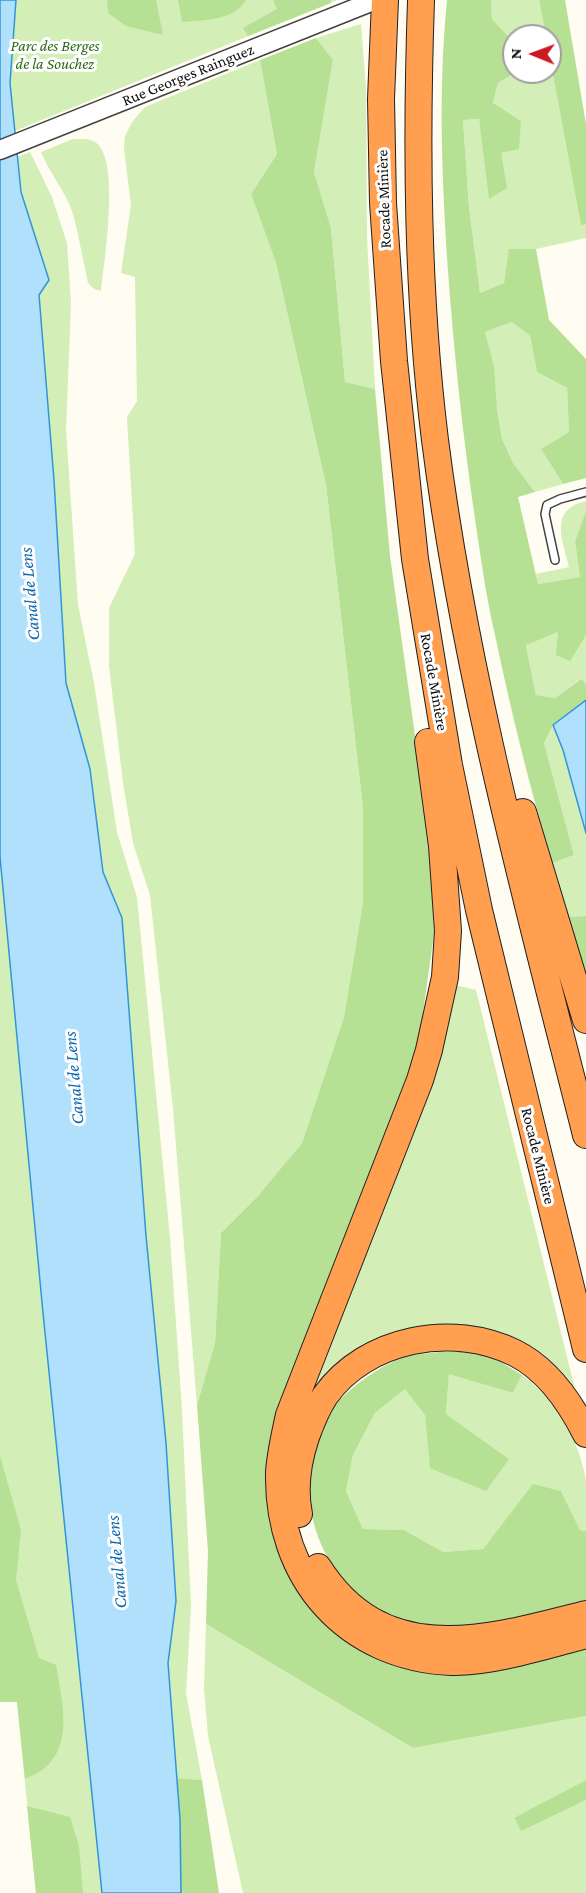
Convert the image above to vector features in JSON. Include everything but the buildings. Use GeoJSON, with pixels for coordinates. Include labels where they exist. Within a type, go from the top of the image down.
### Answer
{"type":"FeatureCollection","features":[{"type":"Feature","properties":{"kind":"highway","name":"Rocade Minière"},"geometry":{"type":"LineString","coordinates":[[382,7],[383,203],[388,292],[415,559],[428,646],[448,765],[479,910],[586,1349]]}},
{"type":"Feature","properties":{"kind":"highway"},"geometry":{"type":"LineString","coordinates":[[421,7],[419,197],[423,310],[435,438],[449,539],[468,644],[533,925],[586,1135]]}},
{"type":"Feature","properties":{"kind":"highway"},"geometry":{"type":"LineString","coordinates":[[468,644],[498,721],[516,790],[586,1020]]}},
{"type":"Feature","properties":{"kind":"highway"},"geometry":{"type":"LineString","coordinates":[[428,646],[419,682],[437,805],[446,897],[448,931],[445,977],[420,1080],[290,1415],[279,1472],[280,1501],[286,1532],[296,1560],[311,1588],[331,1613],[353,1631],[380,1645],[402,1654],[427,1660],[455,1662],[519,1652],[586,1635]]}},
{"type":"Feature","properties":{"kind":"highway"},"geometry":{"type":"LineString","coordinates":[[586,1434],[573,1410],[555,1385],[535,1366],[515,1353],[493,1344],[468,1338],[446,1336],[426,1338],[401,1343],[374,1355],[347,1372],[325,1396],[300,1453],[297,1483],[298,1509],[305,1539],[314,1560],[331,1588],[356,1610],[389,1629],[426,1639],[464,1640],[505,1634],[586,1614]]}},
{"type":"Feature","properties":{"kind":"street","name":"Rue Georges Rainguez"},"geometry":{"type":"LineString","coordinates":[[0,150],[382,7]]}},
{"type":"Feature","properties":{"kind":"lane"},"geometry":{"type":"LineString","coordinates":[[555,560],[545,514],[547,505],[586,492]]}},
{"type":"Feature","properties":{"kind":"green space","name":"Parc des Berges de la Souchez"},"geometry":{"type":"Polygon","coordinates":[[[0,0],[337,0],[0,137],[0,0]]]}},
{"type":"Feature","properties":{"kind":"green space"},"geometry":{"type":"Polygon","coordinates":[[[107,0],[156,0],[163,35],[126,26],[108,13],[107,0]]]}},
{"type":"Feature","properties":{"kind":"green space"},"geometry":{"type":"Polygon","coordinates":[[[178,0],[246,0],[234,12],[226,16],[182,22],[178,0]]]}},
{"type":"Feature","properties":{"kind":"green space"},"geometry":{"type":"Polygon","coordinates":[[[273,0],[331,0],[331,3],[248,36],[243,28],[277,9],[273,0]]]}},
{"type":"Feature","properties":{"kind":"green space"},"geometry":{"type":"Polygon","coordinates":[[[447,0],[491,0],[492,19],[502,30],[502,81],[498,83],[493,103],[521,121],[519,149],[501,153],[507,188],[489,199],[479,119],[463,120],[469,207],[480,293],[504,283],[509,249],[536,249],[549,320],[586,359],[586,478],[563,484],[541,449],[569,432],[567,388],[537,372],[530,336],[512,322],[485,332],[494,367],[502,439],[513,463],[535,492],[518,497],[538,584],[580,577],[575,541],[586,511],[586,635],[570,661],[556,655],[558,632],[526,645],[536,695],[555,698],[581,679],[586,684],[586,700],[553,725],[544,743],[574,855],[552,863],[508,693],[492,621],[475,519],[450,302],[443,169],[444,34],[447,0]]]}},
{"type":"Feature","properties":{"kind":"green space"},"geometry":{"type":"Polygon","coordinates":[[[491,0],[539,0],[544,24],[502,24],[502,30],[492,19],[491,0]]]}},
{"type":"Feature","properties":{"kind":"green space"},"geometry":{"type":"Polygon","coordinates":[[[539,0],[565,0],[586,124],[586,224],[581,225],[555,84],[562,84],[562,24],[544,24],[539,0]]]}},
{"type":"Feature","properties":{"kind":"green space"},"geometry":{"type":"Polygon","coordinates":[[[361,24],[366,89],[367,238],[375,389],[345,382],[331,228],[314,172],[333,60],[316,38],[361,24]]]}},
{"type":"Feature","properties":{"kind":"green space"},"geometry":{"type":"Polygon","coordinates":[[[316,38],[333,60],[314,172],[331,228],[345,382],[375,389],[390,556],[430,843],[434,934],[419,1041],[389,1129],[290,1376],[272,1439],[266,1490],[270,1525],[290,1576],[328,1625],[586,1644],[586,1716],[413,1748],[206,1624],[208,1551],[197,1405],[215,1343],[221,1233],[257,1197],[302,1143],[344,1017],[363,902],[363,808],[326,485],[276,263],[251,194],[277,154],[260,60],[316,38]]]}},
{"type":"Feature","properties":{"kind":"green space"},"geometry":{"type":"Polygon","coordinates":[[[260,60],[277,154],[251,194],[276,263],[326,485],[363,808],[363,902],[344,1017],[302,1143],[257,1197],[221,1233],[215,1343],[197,1405],[173,1109],[150,895],[133,843],[123,783],[109,666],[109,608],[135,554],[127,417],[137,401],[135,277],[121,273],[131,205],[124,149],[125,136],[132,122],[145,107],[260,60]]]}},
{"type":"Feature","properties":{"kind":"green space"},"geometry":{"type":"Polygon","coordinates":[[[502,81],[502,84],[555,84],[581,224],[586,224],[586,238],[536,249],[510,249],[504,283],[480,293],[469,207],[463,120],[479,119],[490,199],[501,153],[518,149],[521,121],[493,104],[498,83],[502,81]]]}},
{"type":"Feature","properties":{"kind":"green space"},"geometry":{"type":"Polygon","coordinates":[[[73,139],[87,139],[95,142],[103,152],[107,168],[109,212],[101,291],[94,289],[88,283],[73,214],[41,152],[73,139]]]}},
{"type":"Feature","properties":{"kind":"green space"},"geometry":{"type":"Polygon","coordinates":[[[30,152],[52,197],[67,243],[71,302],[66,430],[78,605],[94,683],[117,832],[137,897],[170,1238],[182,1410],[191,1607],[186,1693],[202,1780],[177,1778],[168,1663],[176,1601],[166,1443],[146,1236],[122,919],[103,872],[90,769],[66,683],[54,480],[39,295],[49,279],[21,192],[18,157],[30,152]]]}},
{"type":"Feature","properties":{"kind":"green space"},"geometry":{"type":"Polygon","coordinates":[[[512,322],[530,336],[537,372],[567,388],[569,432],[541,449],[563,484],[535,492],[513,463],[502,439],[485,332],[512,322]]]}},
{"type":"Feature","properties":{"kind":"green space"},"geometry":{"type":"Polygon","coordinates":[[[586,501],[586,511],[575,541],[580,577],[538,584],[536,574],[569,567],[562,537],[562,519],[566,511],[574,505],[586,501]]]}},
{"type":"Feature","properties":{"kind":"green space"},"geometry":{"type":"Polygon","coordinates":[[[558,632],[586,635],[586,684],[580,679],[555,698],[536,695],[526,644],[558,632]]]}},
{"type":"Feature","properties":{"kind":"green space"},"geometry":{"type":"Polygon","coordinates":[[[553,725],[563,750],[586,833],[586,916],[568,917],[552,863],[574,855],[544,743],[553,725]]]}},
{"type":"Feature","properties":{"kind":"green space"},"geometry":{"type":"Polygon","coordinates":[[[0,857],[43,1313],[102,1893],[36,1893],[17,1702],[0,1702],[0,857]]]}},
{"type":"Feature","properties":{"kind":"green space"},"geometry":{"type":"Polygon","coordinates":[[[586,916],[586,974],[568,917],[586,916]]]}},
{"type":"Feature","properties":{"kind":"green space"},"geometry":{"type":"Polygon","coordinates":[[[451,984],[476,990],[575,1389],[570,1390],[455,1329],[321,1391],[308,1385],[451,984]]]}},
{"type":"Feature","properties":{"kind":"green space"},"geometry":{"type":"Polygon","coordinates":[[[439,1352],[474,1352],[501,1362],[522,1375],[513,1393],[449,1374],[446,1414],[509,1459],[486,1491],[430,1468],[425,1415],[405,1389],[375,1413],[353,1455],[346,1491],[363,1529],[404,1530],[443,1552],[483,1549],[533,1484],[561,1491],[580,1530],[586,1531],[586,1600],[481,1626],[437,1627],[416,1624],[386,1613],[361,1597],[340,1575],[324,1550],[314,1522],[309,1492],[312,1462],[321,1432],[330,1413],[352,1388],[381,1368],[404,1357],[439,1352]]]}},
{"type":"Feature","properties":{"kind":"green space"},"geometry":{"type":"Polygon","coordinates":[[[449,1373],[513,1393],[522,1375],[545,1396],[564,1421],[583,1465],[586,1480],[586,1531],[580,1530],[561,1491],[533,1485],[483,1549],[443,1552],[404,1530],[363,1529],[346,1491],[353,1455],[375,1413],[406,1388],[425,1415],[431,1468],[509,1459],[446,1414],[449,1373]]]}},
{"type":"Feature","properties":{"kind":"green space"},"geometry":{"type":"Polygon","coordinates":[[[0,1456],[21,1530],[16,1580],[39,1658],[56,1665],[62,1705],[63,1732],[55,1757],[44,1769],[25,1779],[17,1702],[0,1702],[0,1456]]]}},
{"type":"Feature","properties":{"kind":"green space"},"geometry":{"type":"Polygon","coordinates":[[[206,1624],[413,1748],[586,1716],[586,1780],[514,1819],[521,1830],[586,1800],[586,1893],[243,1893],[208,1736],[204,1689],[206,1624]]]}},
{"type":"Feature","properties":{"kind":"green space"},"geometry":{"type":"Polygon","coordinates":[[[177,1778],[202,1780],[219,1893],[181,1893],[177,1778]]]}},
{"type":"Feature","properties":{"kind":"green space"},"geometry":{"type":"Polygon","coordinates":[[[586,1780],[586,1800],[521,1831],[514,1818],[586,1780]]]}},
{"type":"Feature","properties":{"kind":"green space"},"geometry":{"type":"Polygon","coordinates":[[[27,1806],[70,1817],[79,1846],[83,1893],[36,1893],[27,1806]]]}},
{"type":"Feature","properties":{"kind":"water","name":"Canal de Lens"},"geometry":{"type":"Polygon","coordinates":[[[0,0],[16,0],[10,83],[21,192],[49,280],[39,295],[54,480],[66,683],[90,769],[103,872],[122,918],[146,1236],[166,1443],[176,1601],[168,1663],[180,1819],[181,1893],[102,1893],[43,1313],[0,857],[0,0]]]}},
{"type":"Feature","properties":{"kind":"water"},"geometry":{"type":"Polygon","coordinates":[[[586,700],[586,833],[563,750],[553,725],[586,700]]]}}]}
